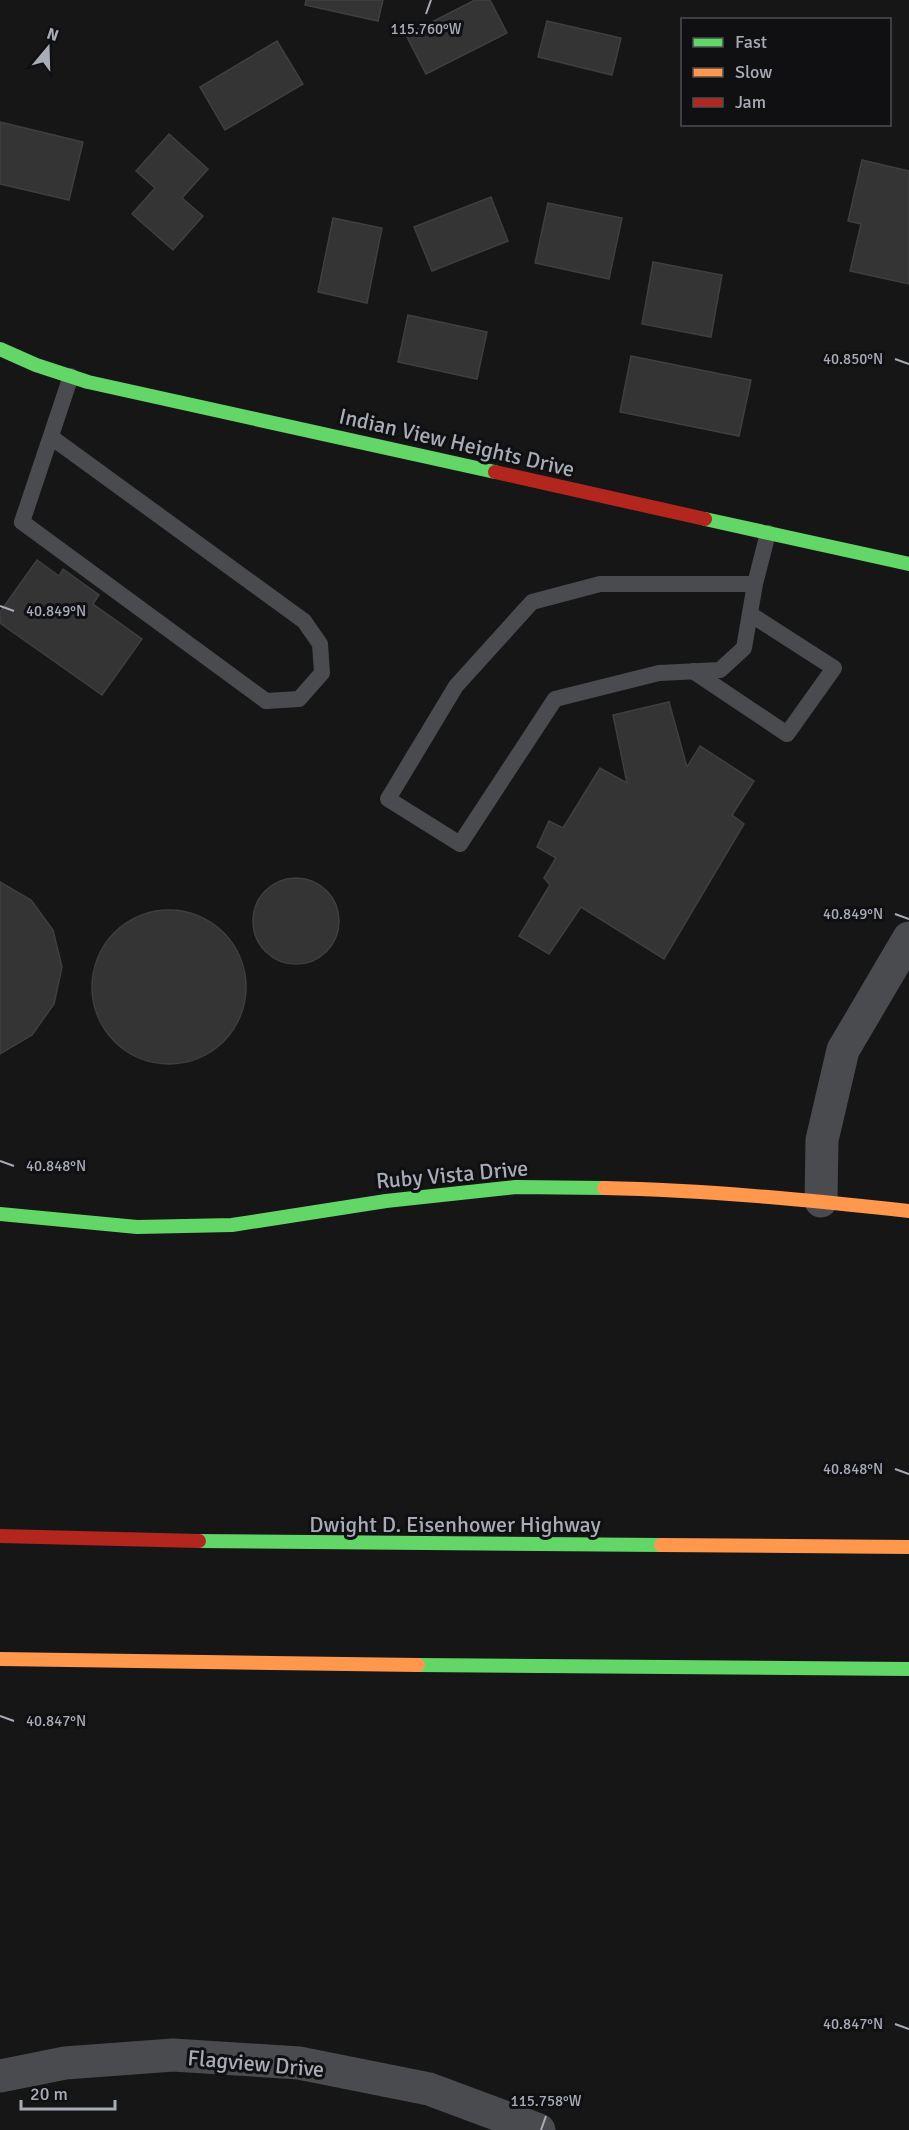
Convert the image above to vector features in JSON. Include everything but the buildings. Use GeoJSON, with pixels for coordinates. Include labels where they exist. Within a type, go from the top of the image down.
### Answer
{"type":"FeatureCollection","features":[{"type":"Feature","properties":{"kind":"main road","name":"Indian View Heights Drive"},"geometry":{"type":"LineString","coordinates":[[0,349],[88,382],[909,564]]}},
{"type":"Feature","properties":{"kind":"main road","name":"Ruby Vista Drive"},"geometry":{"type":"LineString","coordinates":[[0,1214],[137,1227],[232,1226],[386,1201],[516,1186],[644,1189],[821,1201],[909,1211]]}},
{"type":"Feature","properties":{"kind":"main road","name":"Dwight D. Eisenhower Highway"},"geometry":{"type":"LineString","coordinates":[[0,1536],[271,1544],[909,1547]]}},
{"type":"Feature","properties":{"kind":"main road"},"geometry":{"type":"LineString","coordinates":[[0,1659],[280,1664],[909,1669]]}},
{"type":"Feature","properties":{"kind":"street"},"geometry":{"type":"LineString","coordinates":[[821,1201],[822,1140],[843,1050],[909,938]]}},
{"type":"Feature","properties":{"kind":"street","name":"Flagview Drive"},"geometry":{"type":"LineString","coordinates":[[0,2076],[65,2063],[173,2055],[299,2063],[429,2089],[539,2130]]}},
{"type":"Feature","properties":{"kind":"lane"},"geometry":{"type":"LineString","coordinates":[[51,437],[304,621],[320,644],[322,673],[299,699],[266,701],[22,522],[71,376]]}},
{"type":"Feature","properties":{"kind":"lane"},"geometry":{"type":"LineString","coordinates":[[755,584],[600,584],[532,602],[456,686],[388,800],[460,844],[555,699],[659,673],[720,670],[744,648],[755,584],[768,533]]}},
{"type":"Feature","properties":{"kind":"lane"},"geometry":{"type":"LineString","coordinates":[[693,671],[787,734],[834,668],[750,614]]}},
{"type":"Feature","properties":{"kind":"traffic: fast"},"geometry":{"type":"LineString","coordinates":[[0,349],[36,365],[88,382],[495,472]]}},
{"type":"Feature","properties":{"kind":"traffic: fast"},"geometry":{"type":"LineString","coordinates":[[705,519],[909,564]]}},
{"type":"Feature","properties":{"kind":"traffic: fast"},"geometry":{"type":"LineString","coordinates":[[0,1214],[137,1227],[232,1225],[386,1201],[516,1187],[604,1188]]}},
{"type":"Feature","properties":{"kind":"traffic: fast"},"geometry":{"type":"LineString","coordinates":[[199,1541],[661,1545]]}},
{"type":"Feature","properties":{"kind":"traffic: fast"},"geometry":{"type":"LineString","coordinates":[[418,1665],[909,1669]]}},
{"type":"Feature","properties":{"kind":"traffic: slow"},"geometry":{"type":"LineString","coordinates":[[604,1188],[757,1196],[909,1211]]}},
{"type":"Feature","properties":{"kind":"traffic: slow"},"geometry":{"type":"LineString","coordinates":[[661,1545],[909,1547]]}},
{"type":"Feature","properties":{"kind":"traffic: slow"},"geometry":{"type":"LineString","coordinates":[[0,1659],[418,1665]]}},
{"type":"Feature","properties":{"kind":"traffic: jam"},"geometry":{"type":"LineString","coordinates":[[495,472],[705,519]]}},
{"type":"Feature","properties":{"kind":"traffic: jam"},"geometry":{"type":"LineString","coordinates":[[0,1536],[199,1541]]}}]}
